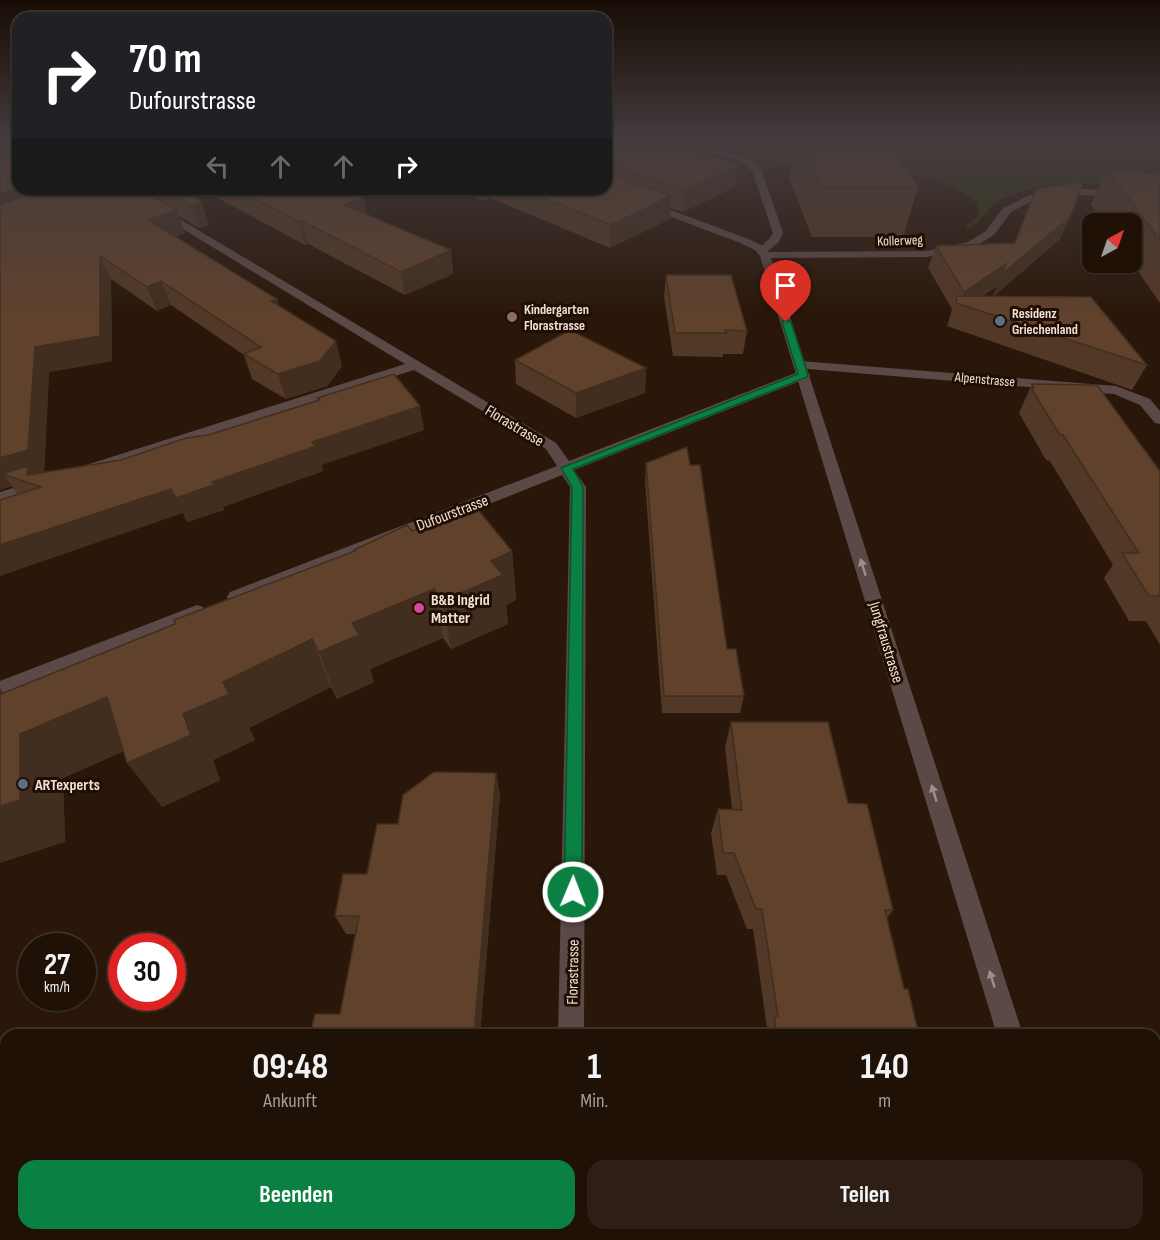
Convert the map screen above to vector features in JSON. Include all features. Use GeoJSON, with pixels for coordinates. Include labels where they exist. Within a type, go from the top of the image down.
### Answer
{"type":"FeatureCollection","features":[{"type":"Feature","properties":{"kind":"street","name":"Florastrasse"},"geometry":{"type":"LineString","coordinates":[[137,198],[551,446],[578,487],[571,1029]]}},
{"type":"Feature","properties":{"kind":"street"},"geometry":{"type":"LineString","coordinates":[[630,198],[742,240],[764,253],[778,233],[766,198]]}},
{"type":"Feature","properties":{"kind":"street","name":"Kollerweg"},"geometry":{"type":"LineString","coordinates":[[764,253],[898,256],[940,252],[963,247],[982,238],[990,233],[1007,210],[1031,198]]}},
{"type":"Feature","properties":{"kind":"street","name":"Jungfraustrasse"},"geometry":{"type":"LineString","coordinates":[[764,253],[1008,1029]]}},
{"type":"Feature","properties":{"kind":"street"},"geometry":{"type":"LineString","coordinates":[[79,472],[415,365]]}},
{"type":"Feature","properties":{"kind":"street","name":"Alpenstrasse"},"geometry":{"type":"LineString","coordinates":[[801,370],[1108,389],[1125,392],[1145,402],[1160,420]]}},
{"type":"Feature","properties":{"kind":"street","name":"Dufourstrasse"},"geometry":{"type":"LineString","coordinates":[[0,689],[566,468],[801,370]]}},
{"type":"Feature","properties":{"kind":"street"},"geometry":{"type":"LineString","coordinates":[[0,497],[56,479]]}},
{"type":"Feature","properties":{"kind":"green space"},"geometry":{"type":"Polygon","coordinates":[[[969,198],[1005,198],[992,206],[973,227],[968,229],[965,227],[979,215],[977,204],[969,198]]]}},
{"type":"Feature","properties":{"kind":"building"},"geometry":{"type":"Polygon","coordinates":[[[17,198],[156,198],[177,210],[148,220],[277,299],[271,301],[336,341],[320,361],[278,374],[244,354],[261,347],[161,281],[147,287],[100,256],[100,336],[35,347],[28,450],[0,458],[0,205],[17,198]]]}},
{"type":"Feature","properties":{"kind":"building"},"geometry":{"type":"Polygon","coordinates":[[[178,198],[198,198],[201,202],[191,206],[178,198]]]}},
{"type":"Feature","properties":{"kind":"building"},"geometry":{"type":"Polygon","coordinates":[[[253,198],[363,198],[344,205],[451,250],[401,272],[302,221],[299,222],[253,198]]]}},
{"type":"Feature","properties":{"kind":"building"},"geometry":{"type":"Polygon","coordinates":[[[543,198],[667,198],[611,225],[543,198]]]}},
{"type":"Feature","properties":{"kind":"building"},"geometry":{"type":"Polygon","coordinates":[[[1033,198],[1077,198],[1070,217],[1002,274],[1006,264],[964,292],[936,246],[1015,243],[1033,198]]]}},
{"type":"Feature","properties":{"kind":"building"},"geometry":{"type":"Polygon","coordinates":[[[1128,198],[1160,198],[1160,240],[1142,213],[1128,198]]]}},
{"type":"Feature","properties":{"kind":"building"},"geometry":{"type":"Polygon","coordinates":[[[666,275],[731,275],[747,331],[675,333],[666,275]]]}},
{"type":"Feature","properties":{"kind":"building"},"geometry":{"type":"Polygon","coordinates":[[[957,296],[1091,297],[1147,365],[956,303],[957,296]]]}},
{"type":"Feature","properties":{"kind":"building"},"geometry":{"type":"Polygon","coordinates":[[[570,330],[646,368],[576,393],[515,360],[570,330]]]}},
{"type":"Feature","properties":{"kind":"building"},"geometry":{"type":"Polygon","coordinates":[[[394,374],[420,406],[312,442],[316,446],[212,482],[213,485],[176,498],[171,489],[0,545],[0,500],[41,487],[3,474],[28,466],[27,475],[121,460],[186,438],[208,435],[320,400],[317,398],[394,374]]]}},
{"type":"Feature","properties":{"kind":"building"},"geometry":{"type":"Polygon","coordinates":[[[1032,384],[1097,385],[1160,471],[1160,596],[1149,596],[1122,553],[1139,553],[1063,435],[1060,435],[1031,388],[1034,388],[1032,384]]]}},
{"type":"Feature","properties":{"kind":"building"},"geometry":{"type":"Polygon","coordinates":[[[687,447],[690,465],[700,465],[727,649],[736,649],[744,696],[664,696],[646,463],[687,447]]]}},
{"type":"Feature","properties":{"kind":"building"},"geometry":{"type":"Polygon","coordinates":[[[475,506],[512,551],[491,561],[503,575],[442,601],[434,589],[352,623],[359,635],[319,652],[312,639],[223,682],[229,694],[183,714],[191,735],[127,763],[107,697],[20,734],[20,800],[0,806],[0,689],[1,694],[175,624],[174,620],[355,551],[407,525],[412,531],[475,506]]]}},
{"type":"Feature","properties":{"kind":"building"},"geometry":{"type":"Polygon","coordinates":[[[731,722],[828,722],[848,803],[867,804],[893,910],[885,910],[904,989],[908,989],[918,1029],[776,1029],[774,1016],[778,1016],[762,909],[756,909],[734,853],[723,853],[718,809],[742,810],[731,722]]]}},
{"type":"Feature","properties":{"kind":"building"},"geometry":{"type":"Polygon","coordinates":[[[434,772],[496,773],[475,1029],[311,1029],[315,1014],[340,1014],[359,916],[335,916],[343,874],[367,874],[377,824],[398,824],[403,795],[434,772]]]}},
{"type":"Feature","properties":{"kind":"place","name":"Kindergarten Florastrasse"},"geometry":{"type":"Point","coordinates":[512,317]}},
{"type":"Feature","properties":{"kind":"place","name":"Residenz Griechenland"},"geometry":{"type":"Point","coordinates":[1000,321]}},
{"type":"Feature","properties":{"kind":"place","name":"B&B Ingrid Matter"},"geometry":{"type":"Point","coordinates":[419,608]}},
{"type":"Feature","properties":{"kind":"place","name":"ARTexperts"},"geometry":{"type":"Point","coordinates":[23,784]}},
{"type":"Feature","properties":{"kind":"route"},"geometry":{"type":"LineString","coordinates":[[573,892],[578,487],[566,468],[803,375],[786,322]]}}]}
